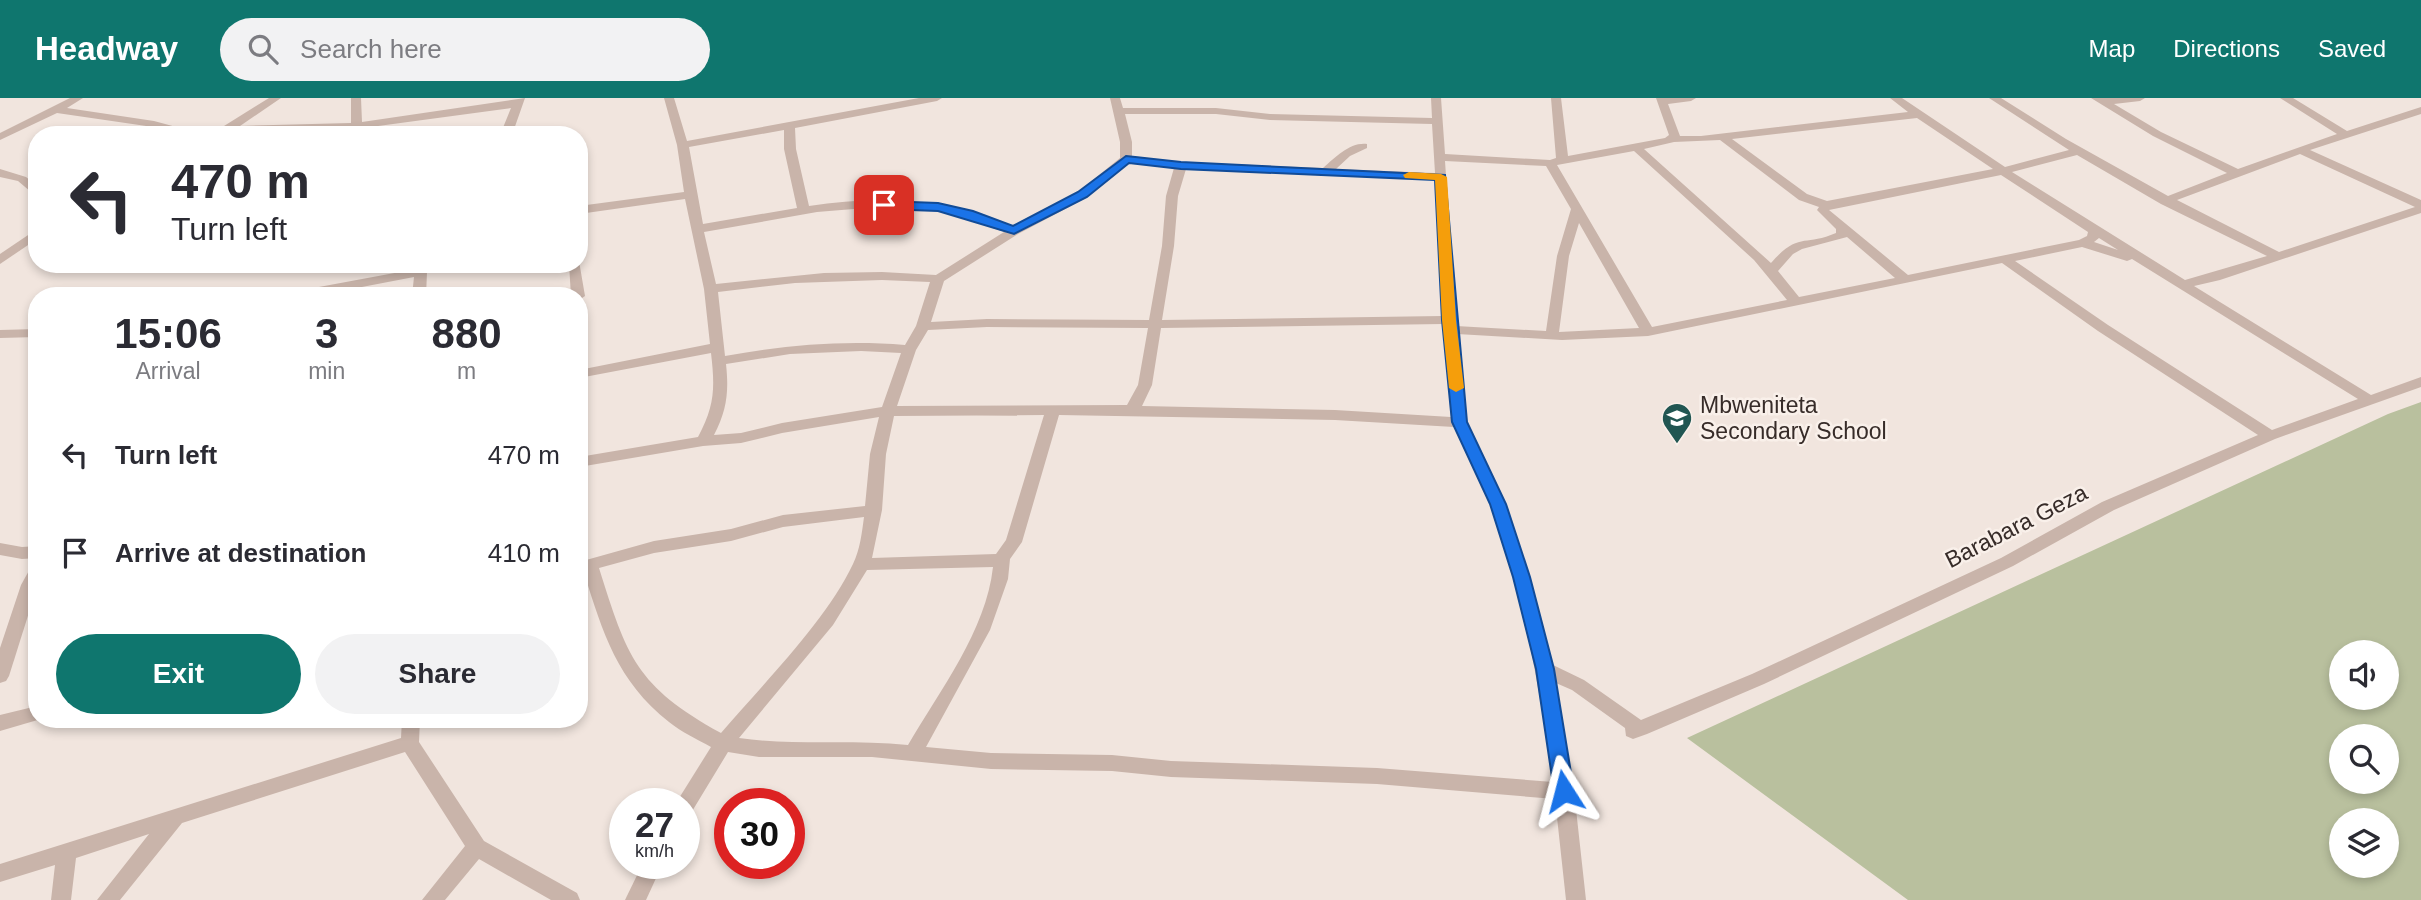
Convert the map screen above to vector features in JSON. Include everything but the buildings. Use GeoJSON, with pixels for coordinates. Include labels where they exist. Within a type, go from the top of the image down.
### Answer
{"type":"FeatureCollection","features":[{"type":"Feature","properties":{"kind":"street"},"geometry":{"type":"LineString","coordinates":[[0,137],[78,98]]}},
{"type":"Feature","properties":{"kind":"street"},"geometry":{"type":"LineString","coordinates":[[232,126],[276,98]]}},
{"type":"Feature","properties":{"kind":"street"},"geometry":{"type":"LineString","coordinates":[[356,98],[357,125]]}},
{"type":"Feature","properties":{"kind":"street"},"geometry":{"type":"LineString","coordinates":[[669,98],[683,145],[690,195],[711,289],[719,354],[722,390],[718,413],[704,441]]}},
{"type":"Feature","properties":{"kind":"street"},"geometry":{"type":"LineString","coordinates":[[683,145],[937,98]]}},
{"type":"Feature","properties":{"kind":"street"},"geometry":{"type":"LineString","coordinates":[[1436,98],[1450,325],[1460,422],[1498,504],[1521,577],[1545,669],[1564,791],[1576,900]]}},
{"type":"Feature","properties":{"kind":"street"},"geometry":{"type":"LineString","coordinates":[[1556,98],[1562,130],[1556,162],[1577,209],[1648,332]]}},
{"type":"Feature","properties":{"kind":"street"},"geometry":{"type":"LineString","coordinates":[[1674,139],[1661,100],[1691,98]]}},
{"type":"Feature","properties":{"kind":"street"},"geometry":{"type":"LineString","coordinates":[[1895,98],[2001,171],[2369,400]]}},
{"type":"Feature","properties":{"kind":"street"},"geometry":{"type":"LineString","coordinates":[[1994,98],[2076,152],[2165,201],[2276,255]]}},
{"type":"Feature","properties":{"kind":"street"},"geometry":{"type":"LineString","coordinates":[[2100,100],[2140,98]]}},
{"type":"Feature","properties":{"kind":"street"},"geometry":{"type":"LineString","coordinates":[[2285,98],[2348,136]]}},
{"type":"Feature","properties":{"kind":"street"},"geometry":{"type":"LineString","coordinates":[[2100,100],[2157,134],[2237,173]]}},
{"type":"Feature","properties":{"kind":"street"},"geometry":{"type":"LineString","coordinates":[[352,126],[518,101],[509,126]]}},
{"type":"Feature","properties":{"kind":"street"},"geometry":{"type":"LineString","coordinates":[[1126,159],[1126,142],[1117,105],[1270,117],[1438,121]]}},
{"type":"Feature","properties":{"kind":"street"},"geometry":{"type":"LineString","coordinates":[[54,109],[161,126]]}},
{"type":"Feature","properties":{"kind":"street"},"geometry":{"type":"LineString","coordinates":[[2165,201],[2301,150],[2421,110]]}},
{"type":"Feature","properties":{"kind":"street"},"geometry":{"type":"LineString","coordinates":[[1441,157],[1556,162],[1674,139],[1919,114]]}},
{"type":"Feature","properties":{"kind":"street"},"geometry":{"type":"LineString","coordinates":[[410,126],[411,119]]}},
{"type":"Feature","properties":{"kind":"street"},"geometry":{"type":"LineString","coordinates":[[790,126],[790,157],[804,192],[803,212]]}},
{"type":"Feature","properties":{"kind":"street"},"geometry":{"type":"LineString","coordinates":[[1721,136],[1803,197],[1826,205],[2001,171],[2076,152]]}},
{"type":"Feature","properties":{"kind":"street"},"geometry":{"type":"LineString","coordinates":[[1327,171],[1346,154],[1363,146]]}},
{"type":"Feature","properties":{"kind":"street"},"geometry":{"type":"LineString","coordinates":[[1635,146],[1656,168],[1738,237],[1771,270],[1794,300]]}},
{"type":"Feature","properties":{"kind":"street"},"geometry":{"type":"LineString","coordinates":[[2301,150],[2421,207]]}},
{"type":"Feature","properties":{"kind":"street"},"geometry":{"type":"LineString","coordinates":[[711,289],[774,280],[859,275],[938,279],[1014,230],[1082,195],[1126,159],[1181,165],[1441,177]]}},
{"type":"Feature","properties":{"kind":"street"},"geometry":{"type":"LineString","coordinates":[[1132,410],[1144,385],[1168,246],[1171,205],[1181,165]]}},
{"type":"Feature","properties":{"kind":"street"},"geometry":{"type":"LineString","coordinates":[[0,173],[22,179],[28,185]]}},
{"type":"Feature","properties":{"kind":"street"},"geometry":{"type":"LineString","coordinates":[[588,209],[690,195]]}},
{"type":"Feature","properties":{"kind":"street"},"geometry":{"type":"LineString","coordinates":[[698,229],[859,205],[938,207],[1014,230]]}},
{"type":"Feature","properties":{"kind":"street"},"geometry":{"type":"LineString","coordinates":[[1826,205],[1823,210],[1906,280]]}},
{"type":"Feature","properties":{"kind":"street"},"geometry":{"type":"LineString","coordinates":[[2185,284],[2215,277],[2421,207]]}},
{"type":"Feature","properties":{"kind":"street"},"geometry":{"type":"LineString","coordinates":[[1552,335],[1563,256],[1577,209]]}},
{"type":"Feature","properties":{"kind":"street"},"geometry":{"type":"LineString","coordinates":[[1771,270],[1780,264],[1790,249],[1811,242],[1835,239],[1842,235],[1842,227]]}},
{"type":"Feature","properties":{"kind":"street"},"geometry":{"type":"LineString","coordinates":[[923,326],[964,323],[1450,325],[1552,335],[1648,332],[2082,243],[2093,238],[2095,230]]}},
{"type":"Feature","properties":{"kind":"street"},"geometry":{"type":"LineString","coordinates":[[0,260],[28,240]]}},
{"type":"Feature","properties":{"kind":"street"},"geometry":{"type":"LineString","coordinates":[[2082,243],[2157,267]]}},
{"type":"Feature","properties":{"kind":"street"},"geometry":{"type":"LineString","coordinates":[[2003,258],[2103,328],[2270,436]]}},
{"type":"Feature","properties":{"kind":"street"},"geometry":{"type":"LineString","coordinates":[[334,287],[400,273]]}},
{"type":"Feature","properties":{"kind":"street"},"geometry":{"type":"LineString","coordinates":[[696,788],[723,744],[827,620],[862,564],[874,510],[878,454],[888,411],[909,350],[923,326],[938,279]]}},
{"type":"Feature","properties":{"kind":"street"},"geometry":{"type":"LineString","coordinates":[[0,334],[28,333]]}},
{"type":"Feature","properties":{"kind":"street"},"geometry":{"type":"LineString","coordinates":[[588,373],[719,354],[828,346],[909,350]]}},
{"type":"Feature","properties":{"kind":"street","name":"Barabara Geza"},"geometry":{"type":"LineString","coordinates":[[1545,669],[1578,685],[1637,730],[1758,679],[2007,562],[2108,506],[2270,436],[2421,382]]}},
{"type":"Feature","properties":{"kind":"street"},"geometry":{"type":"LineString","coordinates":[[912,754],[985,625],[999,588],[1002,558],[1014,542],[1053,410]]}},
{"type":"Feature","properties":{"kind":"street"},"geometry":{"type":"LineString","coordinates":[[588,460],[704,441],[741,438],[782,428],[888,411],[1132,410],[1335,415],[1460,422]]}},
{"type":"Feature","properties":{"kind":"street"},"geometry":{"type":"LineString","coordinates":[[588,565],[654,547],[731,535],[783,521],[874,510]]}},
{"type":"Feature","properties":{"kind":"street"},"geometry":{"type":"LineString","coordinates":[[0,549],[28,553]]}},
{"type":"Feature","properties":{"kind":"street"},"geometry":{"type":"LineString","coordinates":[[862,564],[991,561],[1002,558]]}},
{"type":"Feature","properties":{"kind":"street"},"geometry":{"type":"LineString","coordinates":[[588,576],[625,662],[645,690],[677,718],[723,744],[759,749],[872,749],[990,761],[1112,763],[1171,769],[1377,776],[1564,791]]}},
{"type":"Feature","properties":{"kind":"street"},"geometry":{"type":"LineString","coordinates":[[0,676],[28,588]]}},
{"type":"Feature","properties":{"kind":"street"},"geometry":{"type":"LineString","coordinates":[[0,723],[28,715]]}},
{"type":"Feature","properties":{"kind":"street"},"geometry":{"type":"LineString","coordinates":[[411,728],[411,743],[443,798],[478,847],[570,900]]}},
{"type":"Feature","properties":{"kind":"street"},"geometry":{"type":"LineString","coordinates":[[0,873],[323,768],[411,743]]}},
{"type":"Feature","properties":{"kind":"street"},"geometry":{"type":"LineString","coordinates":[[107,900],[175,817]]}},
{"type":"Feature","properties":{"kind":"street"},"geometry":{"type":"LineString","coordinates":[[432,900],[478,847]]}},
{"type":"Feature","properties":{"kind":"street"},"geometry":{"type":"LineString","coordinates":[[61,900],[66,853]]}},
{"type":"Feature","properties":{"kind":"street"},"geometry":{"type":"LineString","coordinates":[[635,900],[645,879]]}},
{"type":"Feature","properties":{"kind":"green space"},"geometry":{"type":"Polygon","coordinates":[[[2421,402],[2421,900],[1908,900],[1687,738],[2388,414],[2421,402]]]}},
{"type":"Feature","properties":{"kind":"slow traffic"},"geometry":{"type":"LineString","coordinates":[[1409,175],[1441,177],[1449,320],[1456,388]]}},
{"type":"Feature","properties":{"kind":"place","name":"Mbweniteta Secondary School"},"geometry":{"type":"Point","coordinates":[1677,445]}},
{"type":"Feature","properties":{"kind":"route"},"geometry":{"type":"LineString","coordinates":[[884,205],[938,207],[1014,230],[1082,195],[1100,183],[1126,159],[1181,165],[1441,177],[1449,320],[1460,422],[1498,504],[1521,577],[1545,669],[1564,791]]}}]}
